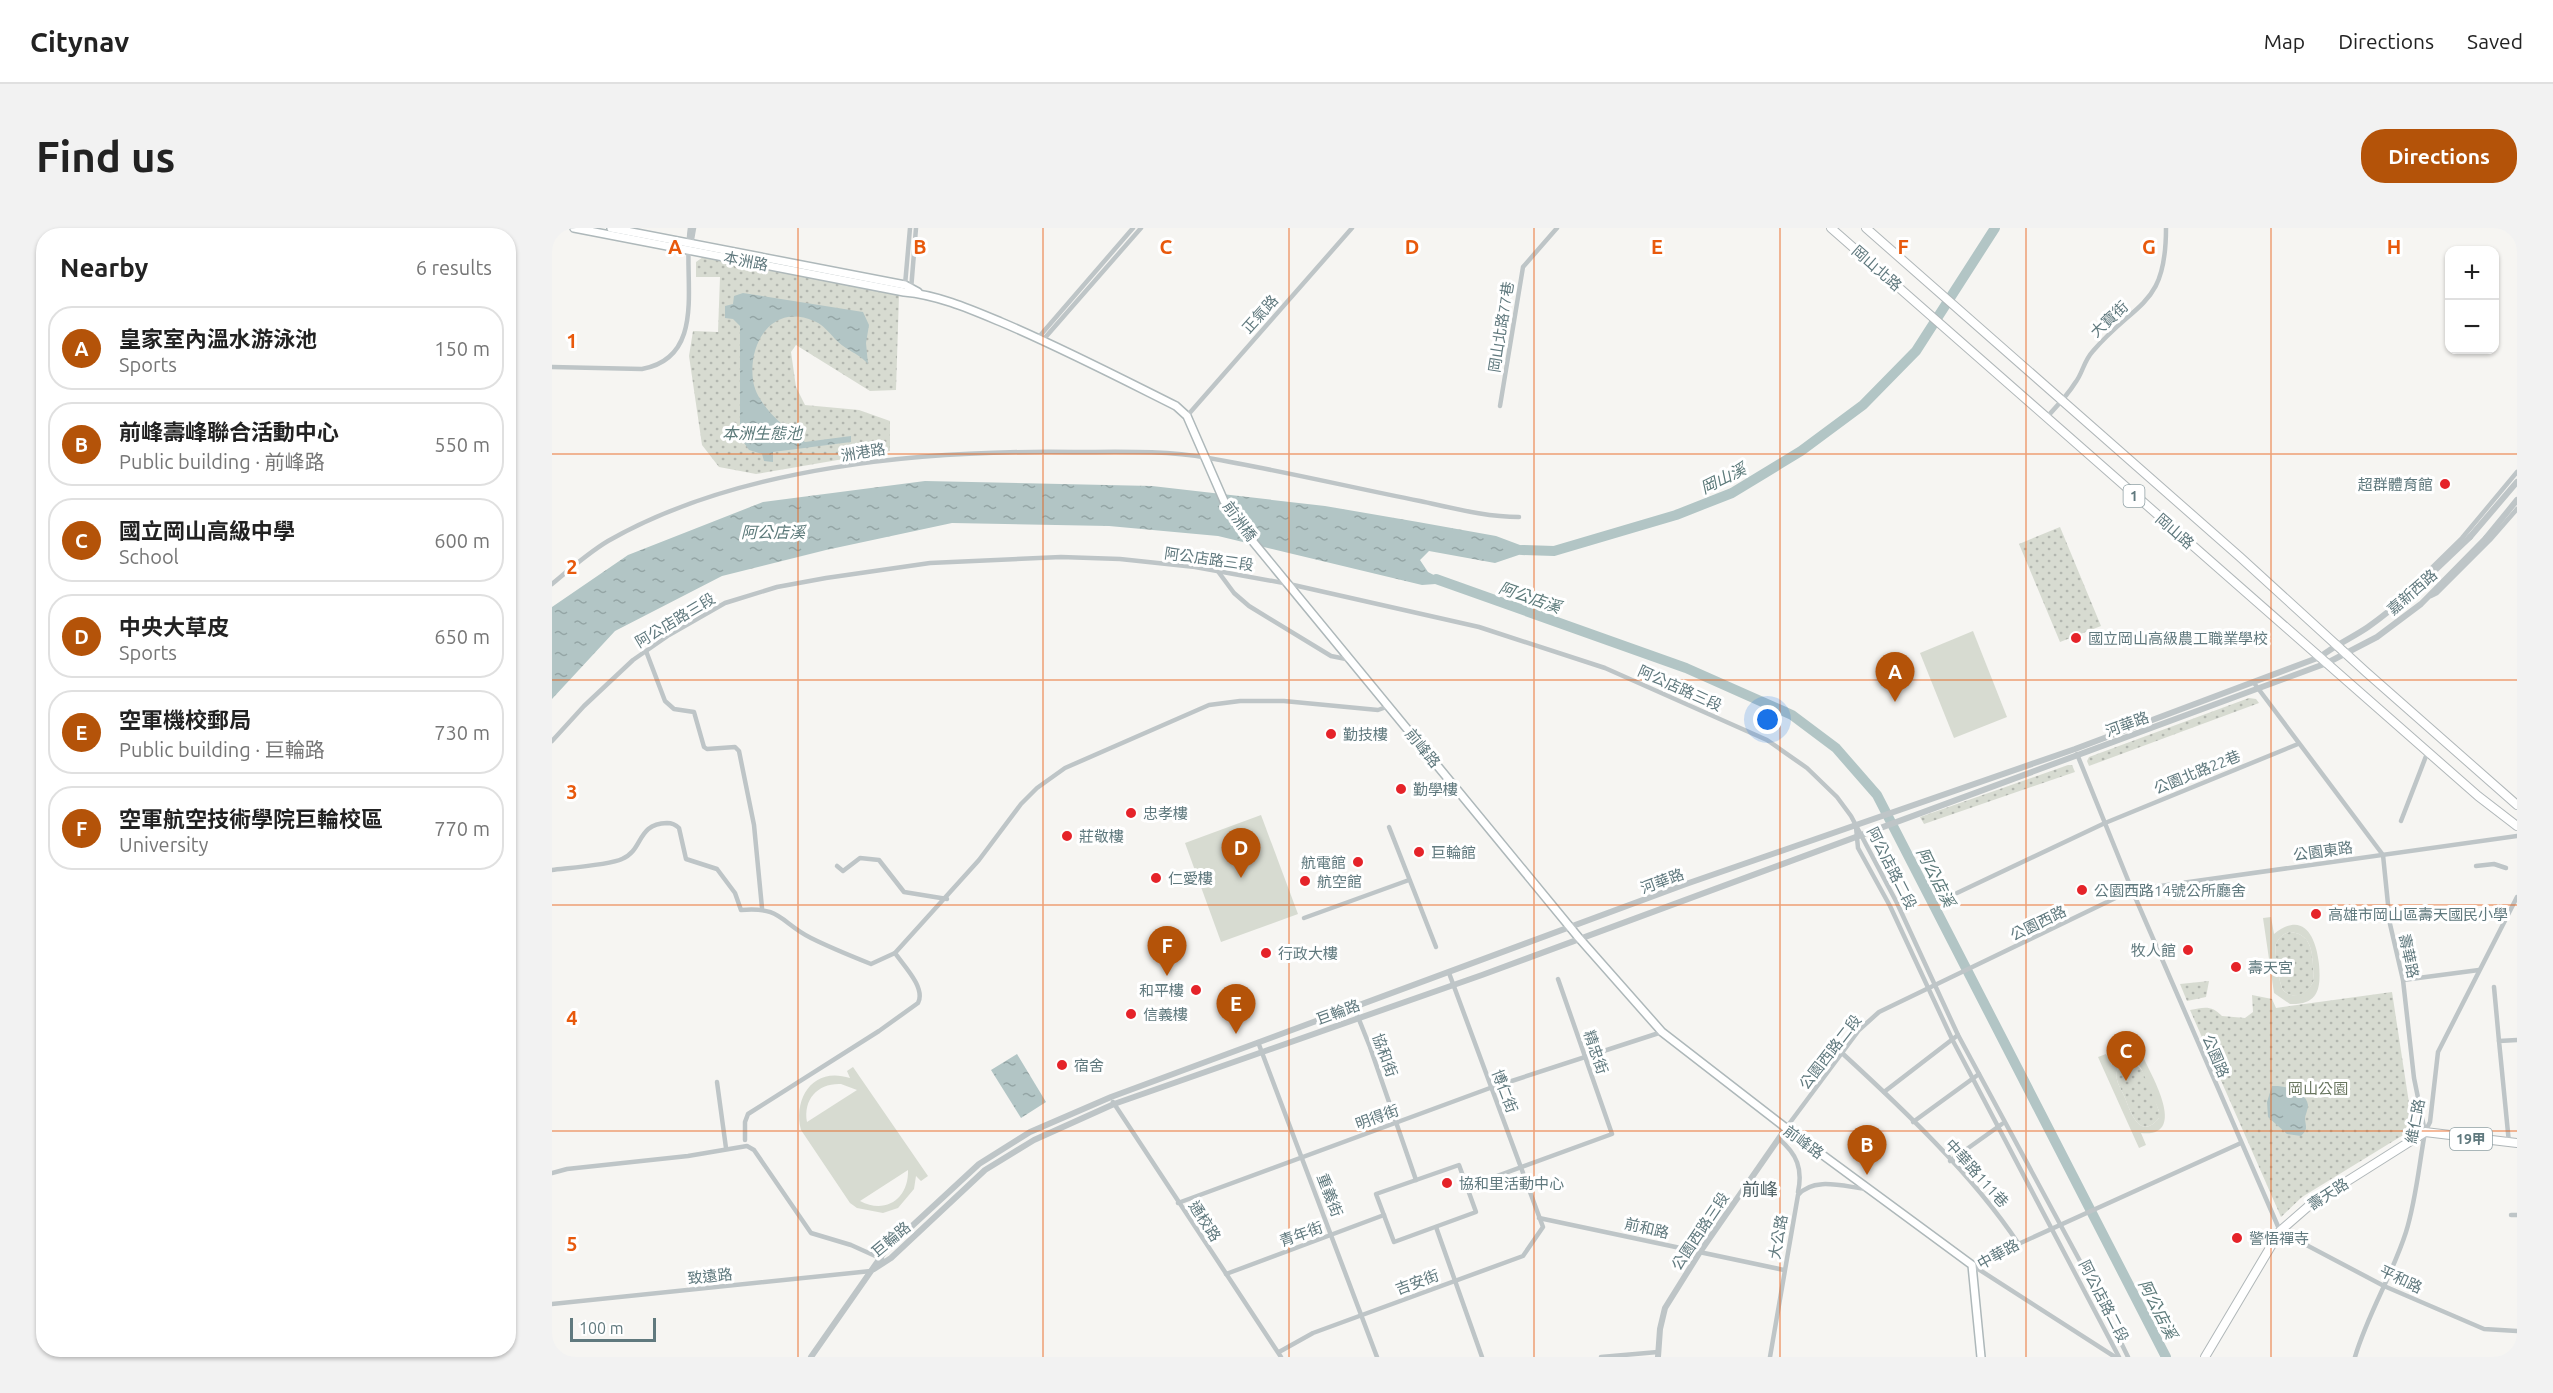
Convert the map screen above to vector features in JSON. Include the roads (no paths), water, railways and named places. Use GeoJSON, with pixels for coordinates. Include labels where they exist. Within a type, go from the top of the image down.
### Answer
{"type":"FeatureCollection","features":[{"type":"Feature","properties":{"kind":"main road","name":"本洲路"},"geometry":{"type":"LineString","coordinates":[[574,228],[689,245]]}},
{"type":"Feature","properties":{"kind":"main road","name":"本洲路"},"geometry":{"type":"LineString","coordinates":[[611,228],[910,289],[963,306],[1040,339],[1176,406],[1187,416]]}},
{"type":"Feature","properties":{"kind":"main road","name":"岡山北路"},"geometry":{"type":"LineString","coordinates":[[1831,228],[1949,334]]}},
{"type":"Feature","properties":{"kind":"main road","name":"岡山北路"},"geometry":{"type":"LineString","coordinates":[[1866,228],[1971,321]]}},
{"type":"Feature","properties":{"kind":"main road","name":"岡山路"},"geometry":{"type":"LineString","coordinates":[[1971,321],[2337,644]]}},
{"type":"Feature","properties":{"kind":"main road","name":"岡山路"},"geometry":{"type":"LineString","coordinates":[[1949,334],[2320,657]]}},
{"type":"Feature","properties":{"kind":"main road"},"geometry":{"type":"LineString","coordinates":[[1187,416],[1204,457]]}},
{"type":"Feature","properties":{"kind":"main road","name":"前洲橋"},"geometry":{"type":"LineString","coordinates":[[1204,457],[1224,501],[1276,568]]}},
{"type":"Feature","properties":{"kind":"main road","name":"前峰路"},"geometry":{"type":"LineString","coordinates":[[1276,568],[1579,938],[1662,1032],[1786,1128],[1972,1265]]}},
{"type":"Feature","properties":{"kind":"main road","name":"1"},"geometry":{"type":"LineString","coordinates":[[2337,644],[2517,805]]}},
{"type":"Feature","properties":{"kind":"main road","name":"1"},"geometry":{"type":"LineString","coordinates":[[2320,657],[2478,796],[2517,826]]}},
{"type":"Feature","properties":{"kind":"main road","name":"19甲"},"geometry":{"type":"LineString","coordinates":[[2425,1132],[2513,1143]]}},
{"type":"Feature","properties":{"kind":"main road","name":"壽天路"},"geometry":{"type":"LineString","coordinates":[[2205,1357],[2280,1231],[2311,1204],[2425,1132]]}},
{"type":"Feature","properties":{"kind":"main road","name":"中華路"},"geometry":{"type":"LineString","coordinates":[[1972,1265],[1981,1357]]}},
{"type":"Feature","properties":{"kind":"street"},"geometry":{"type":"LineString","coordinates":[[552,368],[642,369],[654,367],[669,359],[683,341],[687,328],[690,228]]}},
{"type":"Feature","properties":{"kind":"street"},"geometry":{"type":"LineString","coordinates":[[689,245],[694,228]]}},
{"type":"Feature","properties":{"kind":"street"},"geometry":{"type":"LineString","coordinates":[[910,228],[910,289]]}},
{"type":"Feature","properties":{"kind":"street"},"geometry":{"type":"LineString","coordinates":[[910,289],[916,228]]}},
{"type":"Feature","properties":{"kind":"street"},"geometry":{"type":"LineString","coordinates":[[1040,339],[1133,228]]}},
{"type":"Feature","properties":{"kind":"street"},"geometry":{"type":"LineString","coordinates":[[1040,339],[1141,228]]}},
{"type":"Feature","properties":{"kind":"street","name":"正氣路"},"geometry":{"type":"LineString","coordinates":[[1187,416],[1352,228]]}},
{"type":"Feature","properties":{"kind":"street","name":"岡山北路77巷"},"geometry":{"type":"LineString","coordinates":[[1500,406],[1523,267],[1557,228]]}},
{"type":"Feature","properties":{"kind":"street","name":"大寶街"},"geometry":{"type":"LineString","coordinates":[[2046,418],[2077,382],[2082,365],[2094,350],[2152,295],[2164,268],[2166,228]]}},
{"type":"Feature","properties":{"kind":"street","name":"洲港路"},"geometry":{"type":"LineString","coordinates":[[552,584],[608,541],[693,502],[757,484],[825,470],[892,460],[1019,452],[1149,452],[1204,457]]}},
{"type":"Feature","properties":{"kind":"street"},"geometry":{"type":"LineString","coordinates":[[1204,457],[1314,477],[1367,491],[1490,515],[1519,517]]}},
{"type":"Feature","properties":{"kind":"street"},"geometry":{"type":"LineString","coordinates":[[2409,594],[2412,587],[2462,538],[2517,472]]}},
{"type":"Feature","properties":{"kind":"street","name":"嘉新西路"},"geometry":{"type":"LineString","coordinates":[[2337,644],[2366,628],[2409,594],[2470,537],[2517,482]]}},
{"type":"Feature","properties":{"kind":"street","name":"嘉新西路"},"geometry":{"type":"LineString","coordinates":[[2346,653],[2377,637],[2426,599],[2486,538],[2517,500]]}},
{"type":"Feature","properties":{"kind":"street"},"geometry":{"type":"LineString","coordinates":[[2487,507],[2505,523]]}},
{"type":"Feature","properties":{"kind":"street"},"geometry":{"type":"LineString","coordinates":[[2426,599],[2437,593],[2517,509]]}},
{"type":"Feature","properties":{"kind":"street","name":"阿公店路三段"},"geometry":{"type":"LineString","coordinates":[[552,741],[584,706],[633,660],[726,603],[766,591],[826,578],[930,563],[1061,557],[1120,559],[1217,570],[1289,584],[1517,637],[1605,668],[1767,740],[1822,781],[1860,823]]}},
{"type":"Feature","properties":{"kind":"street"},"geometry":{"type":"LineString","coordinates":[[1217,570],[1233,593],[1250,606],[1331,656],[1351,660]]}},
{"type":"Feature","properties":{"kind":"street","name":"河華路"},"geometry":{"type":"LineString","coordinates":[[2255,686],[2320,657],[2337,644]]}},
{"type":"Feature","properties":{"kind":"street"},"geometry":{"type":"LineString","coordinates":[[646,651],[664,701],[674,709],[694,712],[704,747],[707,749],[735,747],[739,751],[754,825],[762,908]]}},
{"type":"Feature","properties":{"kind":"street","name":"河華路"},"geometry":{"type":"LineString","coordinates":[[1579,938],[2255,686],[2327,663],[2346,653]]}},
{"type":"Feature","properties":{"kind":"street","name":"壽華路"},"geometry":{"type":"LineString","coordinates":[[2255,686],[2383,855],[2390,924],[2403,980],[2415,1078],[2425,1132]]}},
{"type":"Feature","properties":{"kind":"street"},"geometry":{"type":"LineString","coordinates":[[552,870],[622,860],[634,850],[647,828],[656,824],[670,823],[679,828],[686,859],[717,869],[735,893],[741,910],[762,908],[788,921],[809,937],[871,964],[896,953],[947,899],[1021,804],[1037,788],[1065,768],[1209,705],[1240,701],[1284,701],[1378,710],[1389,706]]}},
{"type":"Feature","properties":{"kind":"street","name":"公園北路22巷"},"geometry":{"type":"LineString","coordinates":[[1957,893],[2105,823],[2298,744]]}},
{"type":"Feature","properties":{"kind":"street"},"geometry":{"type":"LineString","coordinates":[[2401,821],[2428,751]]}},
{"type":"Feature","properties":{"kind":"street","name":"河華路"},"geometry":{"type":"LineString","coordinates":[[1571,927],[1910,805],[2076,752]]}},
{"type":"Feature","properties":{"kind":"street","name":"公園路"},"geometry":{"type":"LineString","coordinates":[[2076,752],[2132,890],[2280,1231]]}},
{"type":"Feature","properties":{"kind":"street","name":"阿公店路二段"},"geometry":{"type":"LineString","coordinates":[[1860,823],[1862,833],[1958,1035],[2094,1287],[2128,1357]]}},
{"type":"Feature","properties":{"kind":"street"},"geometry":{"type":"LineString","coordinates":[[1389,827],[1436,947]]}},
{"type":"Feature","properties":{"kind":"street","name":"阿公店路二段"},"geometry":{"type":"LineString","coordinates":[[1862,833],[1858,848],[1890,906],[1972,1078],[2086,1292],[2117,1357]]}},
{"type":"Feature","properties":{"kind":"street","name":"公園東路"},"geometry":{"type":"LineString","coordinates":[[2132,890],[2517,836]]}},
{"type":"Feature","properties":{"kind":"street"},"geometry":{"type":"LineString","coordinates":[[837,867],[843,871],[860,858],[879,860],[904,892],[947,899]]}},
{"type":"Feature","properties":{"kind":"street"},"geometry":{"type":"LineString","coordinates":[[2476,866],[2494,864],[2506,868]]}},
{"type":"Feature","properties":{"kind":"street"},"geometry":{"type":"LineString","coordinates":[[1304,918],[1410,880]]}},
{"type":"Feature","properties":{"kind":"street","name":"公園西路"},"geometry":{"type":"LineString","coordinates":[[1934,984],[1987,961],[2132,890]]}},
{"type":"Feature","properties":{"kind":"street","name":"維仁路"},"geometry":{"type":"LineString","coordinates":[[2355,1357],[2370,1313],[2395,1265],[2407,1232],[2425,1132],[2430,1122],[2438,1052],[2517,897]]}},
{"type":"Feature","properties":{"kind":"street"},"geometry":{"type":"LineString","coordinates":[[1890,906],[1897,903]]}},
{"type":"Feature","properties":{"kind":"street","name":"巨輪路"},"geometry":{"type":"LineString","coordinates":[[884,1259],[979,1164],[1029,1132],[1110,1097],[1571,927]]}},
{"type":"Feature","properties":{"kind":"street","name":"巨輪路"},"geometry":{"type":"LineString","coordinates":[[871,1271],[985,1170],[1034,1140],[1114,1104],[1579,938]]}},
{"type":"Feature","properties":{"kind":"street"},"geometry":{"type":"LineString","coordinates":[[745,1140],[745,1122],[748,1114],[879,1031],[918,1003],[921,998],[919,990],[896,953]]}},
{"type":"Feature","properties":{"kind":"street"},"geometry":{"type":"LineString","coordinates":[[2403,980],[2479,970]]}},
{"type":"Feature","properties":{"kind":"street","name":"博仁街"},"geometry":{"type":"LineString","coordinates":[[1449,973],[1539,1218]]}},
{"type":"Feature","properties":{"kind":"street","name":"精忠街"},"geometry":{"type":"LineString","coordinates":[[1520,1167],[1612,1134],[1558,979]]}},
{"type":"Feature","properties":{"kind":"street","name":"公園西路二段"},"geometry":{"type":"LineString","coordinates":[[1786,1128],[1859,1030],[1879,1012],[1934,984]]}},
{"type":"Feature","properties":{"kind":"street"},"geometry":{"type":"LineString","coordinates":[[2494,987],[2513,1143]]}},
{"type":"Feature","properties":{"kind":"street","name":"協和街"},"geometry":{"type":"LineString","coordinates":[[1354,1007],[1416,1180]]}},
{"type":"Feature","properties":{"kind":"street","name":"明得街"},"geometry":{"type":"LineString","coordinates":[[1178,1203],[1490,1088],[1662,1032]]}},
{"type":"Feature","properties":{"kind":"street"},"geometry":{"type":"LineString","coordinates":[[1884,1092],[1958,1035]]}},
{"type":"Feature","properties":{"kind":"street"},"geometry":{"type":"LineString","coordinates":[[2499,1041],[2517,1040]]}},
{"type":"Feature","properties":{"kind":"street","name":"重義街"},"geometry":{"type":"LineString","coordinates":[[1258,1042],[1333,1235],[1377,1357]]}},
{"type":"Feature","properties":{"kind":"street","name":"中華路111巷"},"geometry":{"type":"LineString","coordinates":[[1842,1053],[1884,1092],[2001,1216],[2018,1243]]}},
{"type":"Feature","properties":{"kind":"street"},"geometry":{"type":"LineString","coordinates":[[1913,1122],[1979,1074]]}},
{"type":"Feature","properties":{"kind":"street"},"geometry":{"type":"LineString","coordinates":[[717,1083],[726,1148]]}},
{"type":"Feature","properties":{"kind":"street","name":"通校路"},"geometry":{"type":"LineString","coordinates":[[1110,1097],[1280,1355]]}},
{"type":"Feature","properties":{"kind":"street"},"geometry":{"type":"LineString","coordinates":[[1950,1161],[2006,1122]]}},
{"type":"Feature","properties":{"kind":"street","name":"公園西路三段"},"geometry":{"type":"LineString","coordinates":[[1658,1354],[1665,1308],[1700,1252],[1786,1128]]}},
{"type":"Feature","properties":{"kind":"street","name":"大公路"},"geometry":{"type":"LineString","coordinates":[[1770,1357],[1798,1195],[1800,1165],[1796,1157],[1779,1139]]}},
{"type":"Feature","properties":{"kind":"street","name":"中華路"},"geometry":{"type":"LineString","coordinates":[[1972,1265],[2051,1227],[2241,1143]]}},
{"type":"Feature","properties":{"kind":"street"},"geometry":{"type":"LineString","coordinates":[[552,1173],[567,1169],[688,1156],[747,1146],[754,1150],[811,1233],[851,1245],[884,1259]]}},
{"type":"Feature","properties":{"kind":"street"},"geometry":{"type":"LineString","coordinates":[[1459,1165],[1467,1187],[1476,1212],[1394,1242],[1377,1194],[1459,1165]]}},
{"type":"Feature","properties":{"kind":"street"},"geometry":{"type":"LineString","coordinates":[[1467,1187],[1520,1167]]}},
{"type":"Feature","properties":{"kind":"street"},"geometry":{"type":"LineString","coordinates":[[2026,1177],[2032,1174]]}},
{"type":"Feature","properties":{"kind":"street"},"geometry":{"type":"LineString","coordinates":[[1798,1195],[1803,1189],[1816,1184],[1869,1190]]}},
{"type":"Feature","properties":{"kind":"street","name":"青年街"},"geometry":{"type":"LineString","coordinates":[[1226,1274],[1384,1215]]}},
{"type":"Feature","properties":{"kind":"street"},"geometry":{"type":"LineString","coordinates":[[2511,1215],[2517,1215]]}},
{"type":"Feature","properties":{"kind":"street","name":"前和路"},"geometry":{"type":"LineString","coordinates":[[1539,1218],[1784,1270]]}},
{"type":"Feature","properties":{"kind":"street","name":"吉安街"},"geometry":{"type":"LineString","coordinates":[[1280,1355],[1313,1333],[1523,1256],[1543,1227],[1539,1218]]}},
{"type":"Feature","properties":{"kind":"street"},"geometry":{"type":"LineString","coordinates":[[1436,1227],[1482,1357]]}},
{"type":"Feature","properties":{"kind":"street","name":"平和路"},"geometry":{"type":"LineString","coordinates":[[2280,1231],[2384,1286],[2484,1329],[2517,1331]]}},
{"type":"Feature","properties":{"kind":"street","name":"前峰路"},"geometry":{"type":"LineString","coordinates":[[1972,1265],[2117,1357]]}},
{"type":"Feature","properties":{"kind":"street"},"geometry":{"type":"LineString","coordinates":[[811,1357],[871,1271]]}},
{"type":"Feature","properties":{"kind":"street","name":"致遠路"},"geometry":{"type":"LineString","coordinates":[[552,1304],[871,1271]]}},
{"type":"Feature","properties":{"kind":"street"},"geometry":{"type":"LineString","coordinates":[[2086,1292],[2094,1287]]}},
{"type":"Feature","properties":{"kind":"street"},"geometry":{"type":"LineString","coordinates":[[1601,1357],[1658,1354]]}},
{"type":"Feature","properties":{"kind":"water","name":"本洲生態池"},"geometry":{"type":"Polygon","coordinates":[[[743,293],[863,312],[869,325],[866,343],[868,364],[842,345],[819,323],[799,317],[786,317],[775,322],[759,340],[753,366],[753,380],[760,398],[789,430],[805,442],[851,436],[851,442],[773,452],[773,462],[764,461],[762,454],[749,450],[740,437],[740,326],[733,319],[725,318],[725,306],[733,304],[734,296],[743,293]]]}},
{"type":"Feature","properties":{"kind":"water","name":"阿公店溪"},"geometry":{"type":"Polygon","coordinates":[[[925,481],[1152,486],[1325,506],[1496,536],[1533,550],[1495,563],[1429,551],[1420,560],[1428,572],[1449,583],[1422,585],[1218,536],[1109,526],[952,523],[826,550],[722,576],[615,631],[552,699],[552,607],[628,555],[763,502],[925,481]]]}},
{"type":"Feature","properties":{"kind":"water"},"geometry":{"type":"Polygon","coordinates":[[[1017,1054],[1046,1102],[1021,1118],[991,1070],[1017,1054]]]}},
{"type":"Feature","properties":{"kind":"water"},"geometry":{"type":"Polygon","coordinates":[[[2272,1086],[2294,1090],[2306,1100],[2308,1105],[2305,1117],[2306,1128],[2301,1136],[2287,1134],[2268,1117],[2267,1102],[2272,1086]]]}},
{"type":"Feature","properties":{"kind":"waterway","name":"岡山溪"},"geometry":{"type":"LineString","coordinates":[[1522,550],[1554,551],[1676,515],[1732,493],[1801,451],[1863,405],[1916,351],[1995,228]]}},
{"type":"Feature","properties":{"kind":"waterway","name":"阿公店溪"},"geometry":{"type":"LineString","coordinates":[[1436,579],[1686,668],[1792,715],[1836,748],[1877,795],[2166,1357]]}},
{"type":"Feature","properties":{"kind":"place","name":"超群體育館"},"geometry":{"type":"Point","coordinates":[2445,484]}},
{"type":"Feature","properties":{"kind":"place","name":"國立岡山高級農工職業學校"},"geometry":{"type":"Point","coordinates":[2076,638]}},
{"type":"Feature","properties":{"kind":"place","name":"皇家室內溫水游泳池"},"geometry":{"type":"Point","coordinates":[1895,702]}},
{"type":"Feature","properties":{"kind":"place","name":"勤技樓"},"geometry":{"type":"Point","coordinates":[1331,734]}},
{"type":"Feature","properties":{"kind":"place","name":"勤學樓"},"geometry":{"type":"Point","coordinates":[1401,789]}},
{"type":"Feature","properties":{"kind":"place","name":"忠孝樓"},"geometry":{"type":"Point","coordinates":[1131,813]}},
{"type":"Feature","properties":{"kind":"place","name":"莊敬樓"},"geometry":{"type":"Point","coordinates":[1067,836]}},
{"type":"Feature","properties":{"kind":"place","name":"巨輪館"},"geometry":{"type":"Point","coordinates":[1419,852]}},
{"type":"Feature","properties":{"kind":"place","name":"航電館"},"geometry":{"type":"Point","coordinates":[1358,862]}},
{"type":"Feature","properties":{"kind":"place","name":"仁愛樓"},"geometry":{"type":"Point","coordinates":[1156,878]}},
{"type":"Feature","properties":{"kind":"place","name":"中央大草皮"},"geometry":{"type":"Point","coordinates":[1241,878]}},
{"type":"Feature","properties":{"kind":"place","name":"航空館"},"geometry":{"type":"Point","coordinates":[1305,881]}},
{"type":"Feature","properties":{"kind":"place","name":"公園西路14號公所廳舍"},"geometry":{"type":"Point","coordinates":[2082,890]}},
{"type":"Feature","properties":{"kind":"place","name":"高雄市岡山區壽天國民小學"},"geometry":{"type":"Point","coordinates":[2316,914]}},
{"type":"Feature","properties":{"kind":"place","name":"牧人館"},"geometry":{"type":"Point","coordinates":[2188,950]}},
{"type":"Feature","properties":{"kind":"place","name":"行政大樓"},"geometry":{"type":"Point","coordinates":[1266,953]}},
{"type":"Feature","properties":{"kind":"place","name":"壽天宮"},"geometry":{"type":"Point","coordinates":[2236,967]}},
{"type":"Feature","properties":{"kind":"place","name":"空軍航空技術學院巨輪校區"},"geometry":{"type":"Point","coordinates":[1167,976]}},
{"type":"Feature","properties":{"kind":"place","name":"和平樓"},"geometry":{"type":"Point","coordinates":[1196,990]}},
{"type":"Feature","properties":{"kind":"place","name":"信義樓"},"geometry":{"type":"Point","coordinates":[1131,1014]}},
{"type":"Feature","properties":{"kind":"place","name":"空軍機校郵局"},"geometry":{"type":"Point","coordinates":[1236,1034]}},
{"type":"Feature","properties":{"kind":"place","name":"宿舍"},"geometry":{"type":"Point","coordinates":[1062,1065]}},
{"type":"Feature","properties":{"kind":"place","name":"國立岡山高級中學"},"geometry":{"type":"Point","coordinates":[2126,1081]}},
{"type":"Feature","properties":{"kind":"place","name":"前峰壽峰聯合活動中心"},"geometry":{"type":"Point","coordinates":[1867,1175]}},
{"type":"Feature","properties":{"kind":"place","name":"協和里活動中心"},"geometry":{"type":"Point","coordinates":[1447,1183]}},
{"type":"Feature","properties":{"kind":"place","name":"警悟禪寺"},"geometry":{"type":"Point","coordinates":[2237,1238]}},
{"type":"Feature","properties":{"kind":"district","name":"前峰"},"geometry":{"type":"Point","coordinates":[1760,1189]}},
{"type":"Feature","properties":{"kind":"park label","name":"岡山公園"},"geometry":{"type":"Point","coordinates":[2318,1088]}}]}
